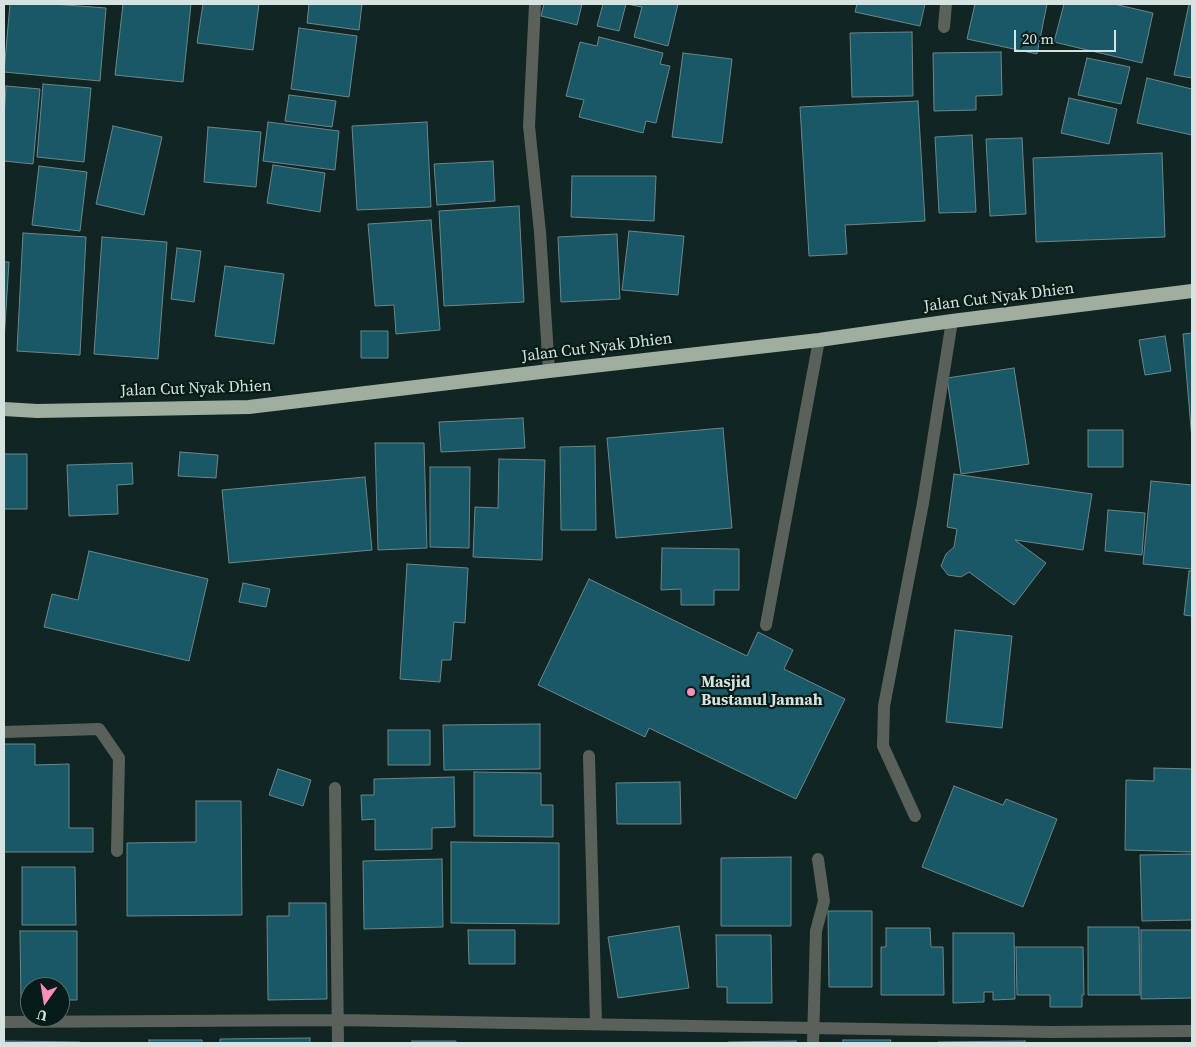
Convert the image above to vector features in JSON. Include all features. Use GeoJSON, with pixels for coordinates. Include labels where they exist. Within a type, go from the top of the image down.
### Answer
{"type":"FeatureCollection","features":[{"type":"Feature","properties":{"kind":"highway","name":"Jalan Cut Nyak Dhien"},"geometry":{"type":"LineString","coordinates":[[4,409],[37,411],[250,407],[819,340],[952,321],[1192,291]]}},
{"type":"Feature","properties":{"kind":"street"},"geometry":{"type":"LineString","coordinates":[[535,4],[529,126],[540,232],[549,371]]}},
{"type":"Feature","properties":{"kind":"street"},"geometry":{"type":"LineString","coordinates":[[944,27],[946,4]]}},
{"type":"Feature","properties":{"kind":"street"},"geometry":{"type":"LineString","coordinates":[[915,816],[883,746],[884,706],[922,503],[952,321]]}},
{"type":"Feature","properties":{"kind":"street"},"geometry":{"type":"LineString","coordinates":[[766,625],[819,340]]}},
{"type":"Feature","properties":{"kind":"street"},"geometry":{"type":"LineString","coordinates":[[4,732],[99,729],[119,758],[117,851]]}},
{"type":"Feature","properties":{"kind":"street"},"geometry":{"type":"LineString","coordinates":[[589,756],[596,1024]]}},
{"type":"Feature","properties":{"kind":"street"},"geometry":{"type":"LineString","coordinates":[[334,788],[338,1043]]}},
{"type":"Feature","properties":{"kind":"street"},"geometry":{"type":"LineString","coordinates":[[813,1043],[816,931],[824,901],[818,859]]}},
{"type":"Feature","properties":{"kind":"street"},"geometry":{"type":"LineString","coordinates":[[4,1022],[338,1020],[813,1028],[1050,1038],[1192,1031]]}},
{"type":"Feature","properties":{"kind":"building"},"geometry":{"type":"Polygon","coordinates":[[[10,4],[53,4],[106,8],[100,81],[4,72],[10,4]]]}},
{"type":"Feature","properties":{"kind":"building"},"geometry":{"type":"Polygon","coordinates":[[[123,4],[191,4],[183,82],[115,75],[123,4]]]}},
{"type":"Feature","properties":{"kind":"building"},"geometry":{"type":"Polygon","coordinates":[[[203,4],[259,4],[253,50],[197,43],[203,4]]]}},
{"type":"Feature","properties":{"kind":"building"},"geometry":{"type":"Polygon","coordinates":[[[309,4],[362,4],[359,30],[307,23],[309,4]]]}},
{"type":"Feature","properties":{"kind":"building"},"geometry":{"type":"Polygon","coordinates":[[[544,4],[582,4],[577,25],[541,16],[544,4]]]}},
{"type":"Feature","properties":{"kind":"building"},"geometry":{"type":"Polygon","coordinates":[[[603,4],[626,4],[619,31],[597,26],[603,4]]]}},
{"type":"Feature","properties":{"kind":"building"},"geometry":{"type":"Polygon","coordinates":[[[627,4],[678,4],[668,46],[634,37],[642,7],[627,4]]]}},
{"type":"Feature","properties":{"kind":"building"},"geometry":{"type":"Polygon","coordinates":[[[857,4],[925,4],[920,26],[855,12],[857,4]]]}},
{"type":"Feature","properties":{"kind":"building"},"geometry":{"type":"Polygon","coordinates":[[[975,4],[1047,4],[1037,54],[967,39],[975,4]]]}},
{"type":"Feature","properties":{"kind":"building"},"geometry":{"type":"Polygon","coordinates":[[[1064,4],[1114,4],[1153,13],[1142,63],[1054,42],[1064,4]]]}},
{"type":"Feature","properties":{"kind":"building"},"geometry":{"type":"Polygon","coordinates":[[[1189,4],[1192,4],[1192,78],[1174,75],[1189,4]]]}},
{"type":"Feature","properties":{"kind":"building"},"geometry":{"type":"Polygon","coordinates":[[[299,28],[357,36],[349,97],[291,89],[299,28]]]}},
{"type":"Feature","properties":{"kind":"building"},"geometry":{"type":"Polygon","coordinates":[[[912,32],[913,96],[852,97],[850,33],[912,32]]]}},
{"type":"Feature","properties":{"kind":"building"},"geometry":{"type":"Polygon","coordinates":[[[599,37],[663,53],[660,64],[670,66],[656,123],[646,121],[643,133],[579,117],[584,100],[566,96],[580,42],[597,46],[599,37]]]}},
{"type":"Feature","properties":{"kind":"building"},"geometry":{"type":"Polygon","coordinates":[[[1001,52],[1002,95],[976,96],[976,110],[934,111],[933,53],[1001,52]]]}},
{"type":"Feature","properties":{"kind":"building"},"geometry":{"type":"Polygon","coordinates":[[[683,53],[732,59],[722,143],[672,137],[683,53]]]}},
{"type":"Feature","properties":{"kind":"building"},"geometry":{"type":"Polygon","coordinates":[[[1087,58],[1130,67],[1121,104],[1078,95],[1087,58]]]}},
{"type":"Feature","properties":{"kind":"building"},"geometry":{"type":"Polygon","coordinates":[[[1147,78],[1192,89],[1192,135],[1137,123],[1147,78]]]}},
{"type":"Feature","properties":{"kind":"building"},"geometry":{"type":"Polygon","coordinates":[[[43,84],[91,88],[84,162],[37,157],[43,84]]]}},
{"type":"Feature","properties":{"kind":"building"},"geometry":{"type":"Polygon","coordinates":[[[6,86],[40,89],[33,164],[4,161],[6,86]]]}},
{"type":"Feature","properties":{"kind":"building"},"geometry":{"type":"Polygon","coordinates":[[[289,95],[336,101],[332,127],[285,121],[289,95]]]}},
{"type":"Feature","properties":{"kind":"building"},"geometry":{"type":"Polygon","coordinates":[[[1069,98],[1117,109],[1109,144],[1061,133],[1069,98]]]}},
{"type":"Feature","properties":{"kind":"building"},"geometry":{"type":"Polygon","coordinates":[[[918,101],[925,221],[845,225],[847,254],[809,256],[800,107],[918,101]]]}},
{"type":"Feature","properties":{"kind":"building"},"geometry":{"type":"Polygon","coordinates":[[[268,122],[339,131],[335,170],[263,161],[268,122]]]}},
{"type":"Feature","properties":{"kind":"building"},"geometry":{"type":"Polygon","coordinates":[[[427,122],[431,207],[357,210],[352,126],[427,122]]]}},
{"type":"Feature","properties":{"kind":"building"},"geometry":{"type":"Polygon","coordinates":[[[113,126],[162,137],[144,215],[96,204],[113,126]]]}},
{"type":"Feature","properties":{"kind":"building"},"geometry":{"type":"Polygon","coordinates":[[[208,127],[261,132],[256,187],[204,182],[208,127]]]}},
{"type":"Feature","properties":{"kind":"building"},"geometry":{"type":"Polygon","coordinates":[[[972,135],[976,212],[939,213],[935,137],[972,135]]]}},
{"type":"Feature","properties":{"kind":"building"},"geometry":{"type":"Polygon","coordinates":[[[1022,138],[1026,214],[990,216],[986,139],[1022,138]]]}},
{"type":"Feature","properties":{"kind":"building"},"geometry":{"type":"Polygon","coordinates":[[[1162,153],[1165,237],[1036,242],[1033,158],[1162,153]]]}},
{"type":"Feature","properties":{"kind":"building"},"geometry":{"type":"Polygon","coordinates":[[[493,161],[495,201],[437,205],[434,164],[493,161]]]}},
{"type":"Feature","properties":{"kind":"building"},"geometry":{"type":"Polygon","coordinates":[[[273,165],[325,173],[320,212],[267,203],[273,165]]]}},
{"type":"Feature","properties":{"kind":"building"},"geometry":{"type":"Polygon","coordinates":[[[39,166],[87,172],[80,231],[32,225],[39,166]]]}},
{"type":"Feature","properties":{"kind":"building"},"geometry":{"type":"Polygon","coordinates":[[[572,176],[656,176],[654,221],[571,217],[572,176]]]}},
{"type":"Feature","properties":{"kind":"building"},"geometry":{"type":"Polygon","coordinates":[[[519,206],[524,302],[444,306],[439,211],[519,206]]]}},
{"type":"Feature","properties":{"kind":"building"},"geometry":{"type":"Polygon","coordinates":[[[431,220],[440,330],[396,334],[394,305],[375,306],[368,224],[431,220]]]}},
{"type":"Feature","properties":{"kind":"building"},"geometry":{"type":"Polygon","coordinates":[[[629,231],[684,236],[678,295],[622,290],[629,231]]]}},
{"type":"Feature","properties":{"kind":"building"},"geometry":{"type":"Polygon","coordinates":[[[23,233],[86,237],[80,355],[17,351],[23,233]]]}},
{"type":"Feature","properties":{"kind":"building"},"geometry":{"type":"Polygon","coordinates":[[[617,234],[620,299],[561,302],[558,237],[617,234]]]}},
{"type":"Feature","properties":{"kind":"building"},"geometry":{"type":"Polygon","coordinates":[[[102,237],[167,242],[158,359],[94,354],[102,237]]]}},
{"type":"Feature","properties":{"kind":"building"},"geometry":{"type":"Polygon","coordinates":[[[177,248],[201,251],[194,302],[171,299],[177,248]]]}},
{"type":"Feature","properties":{"kind":"building"},"geometry":{"type":"Polygon","coordinates":[[[4,262],[9,262],[4,341],[4,262]]]}},
{"type":"Feature","properties":{"kind":"building"},"geometry":{"type":"Polygon","coordinates":[[[225,266],[284,274],[274,344],[215,336],[225,266]]]}},
{"type":"Feature","properties":{"kind":"building"},"geometry":{"type":"Polygon","coordinates":[[[361,331],[388,331],[388,358],[361,358],[361,331]]]}},
{"type":"Feature","properties":{"kind":"building"},"geometry":{"type":"Polygon","coordinates":[[[1192,333],[1192,440],[1183,334],[1192,333]]]}},
{"type":"Feature","properties":{"kind":"building"},"geometry":{"type":"Polygon","coordinates":[[[1165,336],[1171,371],[1145,375],[1139,340],[1165,336]]]}},
{"type":"Feature","properties":{"kind":"building"},"geometry":{"type":"Polygon","coordinates":[[[1014,368],[1029,464],[961,474],[947,378],[1014,368]]]}},
{"type":"Feature","properties":{"kind":"building"},"geometry":{"type":"Polygon","coordinates":[[[523,418],[525,448],[441,452],[439,422],[523,418]]]}},
{"type":"Feature","properties":{"kind":"building"},"geometry":{"type":"Polygon","coordinates":[[[723,428],[732,528],[616,538],[607,438],[723,428]]]}},
{"type":"Feature","properties":{"kind":"building"},"geometry":{"type":"Polygon","coordinates":[[[1088,430],[1123,430],[1123,467],[1088,467],[1088,430]]]}},
{"type":"Feature","properties":{"kind":"building"},"geometry":{"type":"Polygon","coordinates":[[[375,443],[424,443],[427,548],[378,550],[375,443]]]}},
{"type":"Feature","properties":{"kind":"building"},"geometry":{"type":"Polygon","coordinates":[[[595,446],[596,530],[561,530],[560,447],[595,446]]]}},
{"type":"Feature","properties":{"kind":"building"},"geometry":{"type":"Polygon","coordinates":[[[180,452],[218,455],[216,478],[178,476],[180,452]]]}},
{"type":"Feature","properties":{"kind":"building"},"geometry":{"type":"Polygon","coordinates":[[[4,454],[27,454],[27,509],[4,509],[4,454]]]}},
{"type":"Feature","properties":{"kind":"building"},"geometry":{"type":"Polygon","coordinates":[[[499,459],[545,460],[542,560],[473,557],[475,507],[498,508],[499,459]]]}},
{"type":"Feature","properties":{"kind":"building"},"geometry":{"type":"Polygon","coordinates":[[[132,463],[133,484],[117,485],[118,514],[69,516],[67,465],[132,463]]]}},
{"type":"Feature","properties":{"kind":"building"},"geometry":{"type":"Polygon","coordinates":[[[430,467],[470,467],[469,548],[430,547],[430,467]]]}},
{"type":"Feature","properties":{"kind":"building"},"geometry":{"type":"Polygon","coordinates":[[[954,474],[1092,494],[1083,550],[1015,540],[1046,563],[1014,605],[969,572],[961,577],[948,575],[941,566],[946,554],[954,547],[957,529],[947,527],[954,474]]]}},
{"type":"Feature","properties":{"kind":"building"},"geometry":{"type":"Polygon","coordinates":[[[365,477],[372,550],[229,563],[222,490],[365,477]]]}},
{"type":"Feature","properties":{"kind":"building"},"geometry":{"type":"Polygon","coordinates":[[[1151,481],[1192,485],[1192,569],[1143,564],[1151,481]]]}},
{"type":"Feature","properties":{"kind":"building"},"geometry":{"type":"Polygon","coordinates":[[[1108,510],[1145,513],[1142,555],[1105,551],[1108,510]]]}},
{"type":"Feature","properties":{"kind":"building"},"geometry":{"type":"Polygon","coordinates":[[[662,548],[739,549],[739,590],[714,590],[714,605],[681,605],[681,589],[661,590],[662,548]]]}},
{"type":"Feature","properties":{"kind":"building"},"geometry":{"type":"Polygon","coordinates":[[[89,551],[208,579],[189,661],[44,627],[52,594],[78,600],[89,551]]]}},
{"type":"Feature","properties":{"kind":"building"},"geometry":{"type":"Polygon","coordinates":[[[407,564],[468,568],[465,623],[454,622],[451,660],[442,660],[440,682],[400,679],[407,564]]]}},
{"type":"Feature","properties":{"kind":"building"},"geometry":{"type":"Polygon","coordinates":[[[1189,571],[1192,571],[1192,616],[1184,615],[1189,571]]]}},
{"type":"Feature","properties":{"kind":"building","name":"Masjid Bustanul Jannah"},"geometry":{"type":"Polygon","coordinates":[[[589,579],[747,656],[758,632],[793,650],[784,669],[845,699],[796,799],[649,728],[645,737],[538,685],[589,579]]]}},
{"type":"Feature","properties":{"kind":"building"},"geometry":{"type":"Polygon","coordinates":[[[243,583],[270,589],[266,607],[239,602],[243,583]]]}},
{"type":"Feature","properties":{"kind":"building"},"geometry":{"type":"Polygon","coordinates":[[[955,630],[1012,636],[1002,728],[946,722],[955,630]]]}},
{"type":"Feature","properties":{"kind":"building"},"geometry":{"type":"Polygon","coordinates":[[[540,724],[540,769],[444,770],[443,725],[540,724]]]}},
{"type":"Feature","properties":{"kind":"building"},"geometry":{"type":"Polygon","coordinates":[[[388,730],[430,730],[430,765],[388,765],[388,730]]]}},
{"type":"Feature","properties":{"kind":"building"},"geometry":{"type":"Polygon","coordinates":[[[4,744],[35,744],[35,765],[69,764],[69,828],[93,828],[93,852],[4,852],[4,744]]]}},
{"type":"Feature","properties":{"kind":"building"},"geometry":{"type":"Polygon","coordinates":[[[1154,768],[1192,769],[1192,852],[1125,850],[1126,780],[1154,781],[1154,768]]]}},
{"type":"Feature","properties":{"kind":"building"},"geometry":{"type":"Polygon","coordinates":[[[278,769],[311,780],[303,806],[269,795],[278,769]]]}},
{"type":"Feature","properties":{"kind":"building"},"geometry":{"type":"Polygon","coordinates":[[[474,772],[541,773],[541,805],[553,805],[553,837],[474,836],[474,772]]]}},
{"type":"Feature","properties":{"kind":"building"},"geometry":{"type":"Polygon","coordinates":[[[454,777],[455,827],[432,828],[432,849],[375,850],[375,819],[362,820],[361,795],[374,795],[374,779],[454,777]]]}},
{"type":"Feature","properties":{"kind":"building"},"geometry":{"type":"Polygon","coordinates":[[[680,782],[681,824],[617,824],[616,783],[680,782]]]}},
{"type":"Feature","properties":{"kind":"building"},"geometry":{"type":"Polygon","coordinates":[[[954,786],[1003,805],[1006,799],[1057,819],[1023,907],[922,867],[954,786]]]}},
{"type":"Feature","properties":{"kind":"building"},"geometry":{"type":"Polygon","coordinates":[[[196,801],[241,801],[242,915],[127,916],[127,843],[196,842],[196,801]]]}},
{"type":"Feature","properties":{"kind":"building"},"geometry":{"type":"Polygon","coordinates":[[[451,842],[559,843],[559,924],[451,923],[451,842]]]}},
{"type":"Feature","properties":{"kind":"building"},"geometry":{"type":"Polygon","coordinates":[[[1192,854],[1192,920],[1142,921],[1140,855],[1192,854]]]}},
{"type":"Feature","properties":{"kind":"building"},"geometry":{"type":"Polygon","coordinates":[[[791,857],[791,926],[721,926],[721,858],[791,857]]]}},
{"type":"Feature","properties":{"kind":"building"},"geometry":{"type":"Polygon","coordinates":[[[442,859],[443,927],[364,929],[363,861],[442,859]]]}},
{"type":"Feature","properties":{"kind":"building"},"geometry":{"type":"Polygon","coordinates":[[[22,867],[75,867],[76,925],[22,925],[22,867]]]}},
{"type":"Feature","properties":{"kind":"building"},"geometry":{"type":"Polygon","coordinates":[[[289,903],[326,903],[327,999],[268,1000],[267,916],[289,916],[289,903]]]}},
{"type":"Feature","properties":{"kind":"building"},"geometry":{"type":"Polygon","coordinates":[[[828,911],[872,911],[872,987],[829,987],[828,911]]]}},
{"type":"Feature","properties":{"kind":"building"},"geometry":{"type":"Polygon","coordinates":[[[679,926],[689,988],[618,998],[608,937],[679,926]]]}},
{"type":"Feature","properties":{"kind":"building"},"geometry":{"type":"Polygon","coordinates":[[[1088,927],[1139,927],[1140,995],[1088,995],[1088,927]]]}},
{"type":"Feature","properties":{"kind":"building"},"geometry":{"type":"Polygon","coordinates":[[[886,928],[930,928],[931,947],[943,947],[944,995],[881,995],[881,947],[886,947],[886,928]]]}},
{"type":"Feature","properties":{"kind":"building"},"geometry":{"type":"Polygon","coordinates":[[[468,930],[515,930],[515,964],[469,964],[468,930]]]}},
{"type":"Feature","properties":{"kind":"building"},"geometry":{"type":"Polygon","coordinates":[[[1141,930],[1192,930],[1192,998],[1141,999],[1141,930]]]}},
{"type":"Feature","properties":{"kind":"building"},"geometry":{"type":"Polygon","coordinates":[[[20,931],[77,931],[77,1000],[70,1000],[70,977],[21,977],[20,931]]]}},
{"type":"Feature","properties":{"kind":"building"},"geometry":{"type":"Polygon","coordinates":[[[953,933],[1014,933],[1015,999],[993,1000],[993,992],[984,992],[984,1002],[953,1003],[953,933]]]}},
{"type":"Feature","properties":{"kind":"building"},"geometry":{"type":"Polygon","coordinates":[[[716,935],[771,935],[772,1003],[727,1003],[727,987],[717,987],[716,935]]]}},
{"type":"Feature","properties":{"kind":"building"},"geometry":{"type":"Polygon","coordinates":[[[1016,947],[1083,947],[1084,995],[1082,995],[1082,1007],[1050,1007],[1050,995],[1017,995],[1016,947]]]}},
{"type":"Feature","properties":{"kind":"building"},"geometry":{"type":"Polygon","coordinates":[[[310,1038],[310,1043],[220,1043],[220,1039],[310,1038]]]}},
{"type":"Feature","properties":{"kind":"building"},"geometry":{"type":"Polygon","coordinates":[[[149,1040],[202,1040],[202,1043],[149,1043],[149,1040]]]}},
{"type":"Feature","properties":{"kind":"building"},"geometry":{"type":"Polygon","coordinates":[[[843,1040],[891,1040],[890,1043],[843,1043],[843,1040]]]}},
{"type":"Feature","properties":{"kind":"building"},"geometry":{"type":"Polygon","coordinates":[[[4,1041],[80,1042],[80,1043],[4,1043],[4,1041]]]}},
{"type":"Feature","properties":{"kind":"building"},"geometry":{"type":"Polygon","coordinates":[[[412,1041],[456,1041],[456,1043],[412,1043],[412,1041]]]}},
{"type":"Feature","properties":{"kind":"building"},"geometry":{"type":"Polygon","coordinates":[[[796,1041],[796,1043],[728,1043],[728,1042],[796,1041]]]}},
{"type":"Feature","properties":{"kind":"building"},"geometry":{"type":"Polygon","coordinates":[[[1025,1041],[1025,1043],[938,1043],[938,1042],[1025,1041]]]}},
{"type":"Feature","properties":{"kind":"place","name":"Masjid Bustanul Jannah"},"geometry":{"type":"Point","coordinates":[691,692]}}]}
